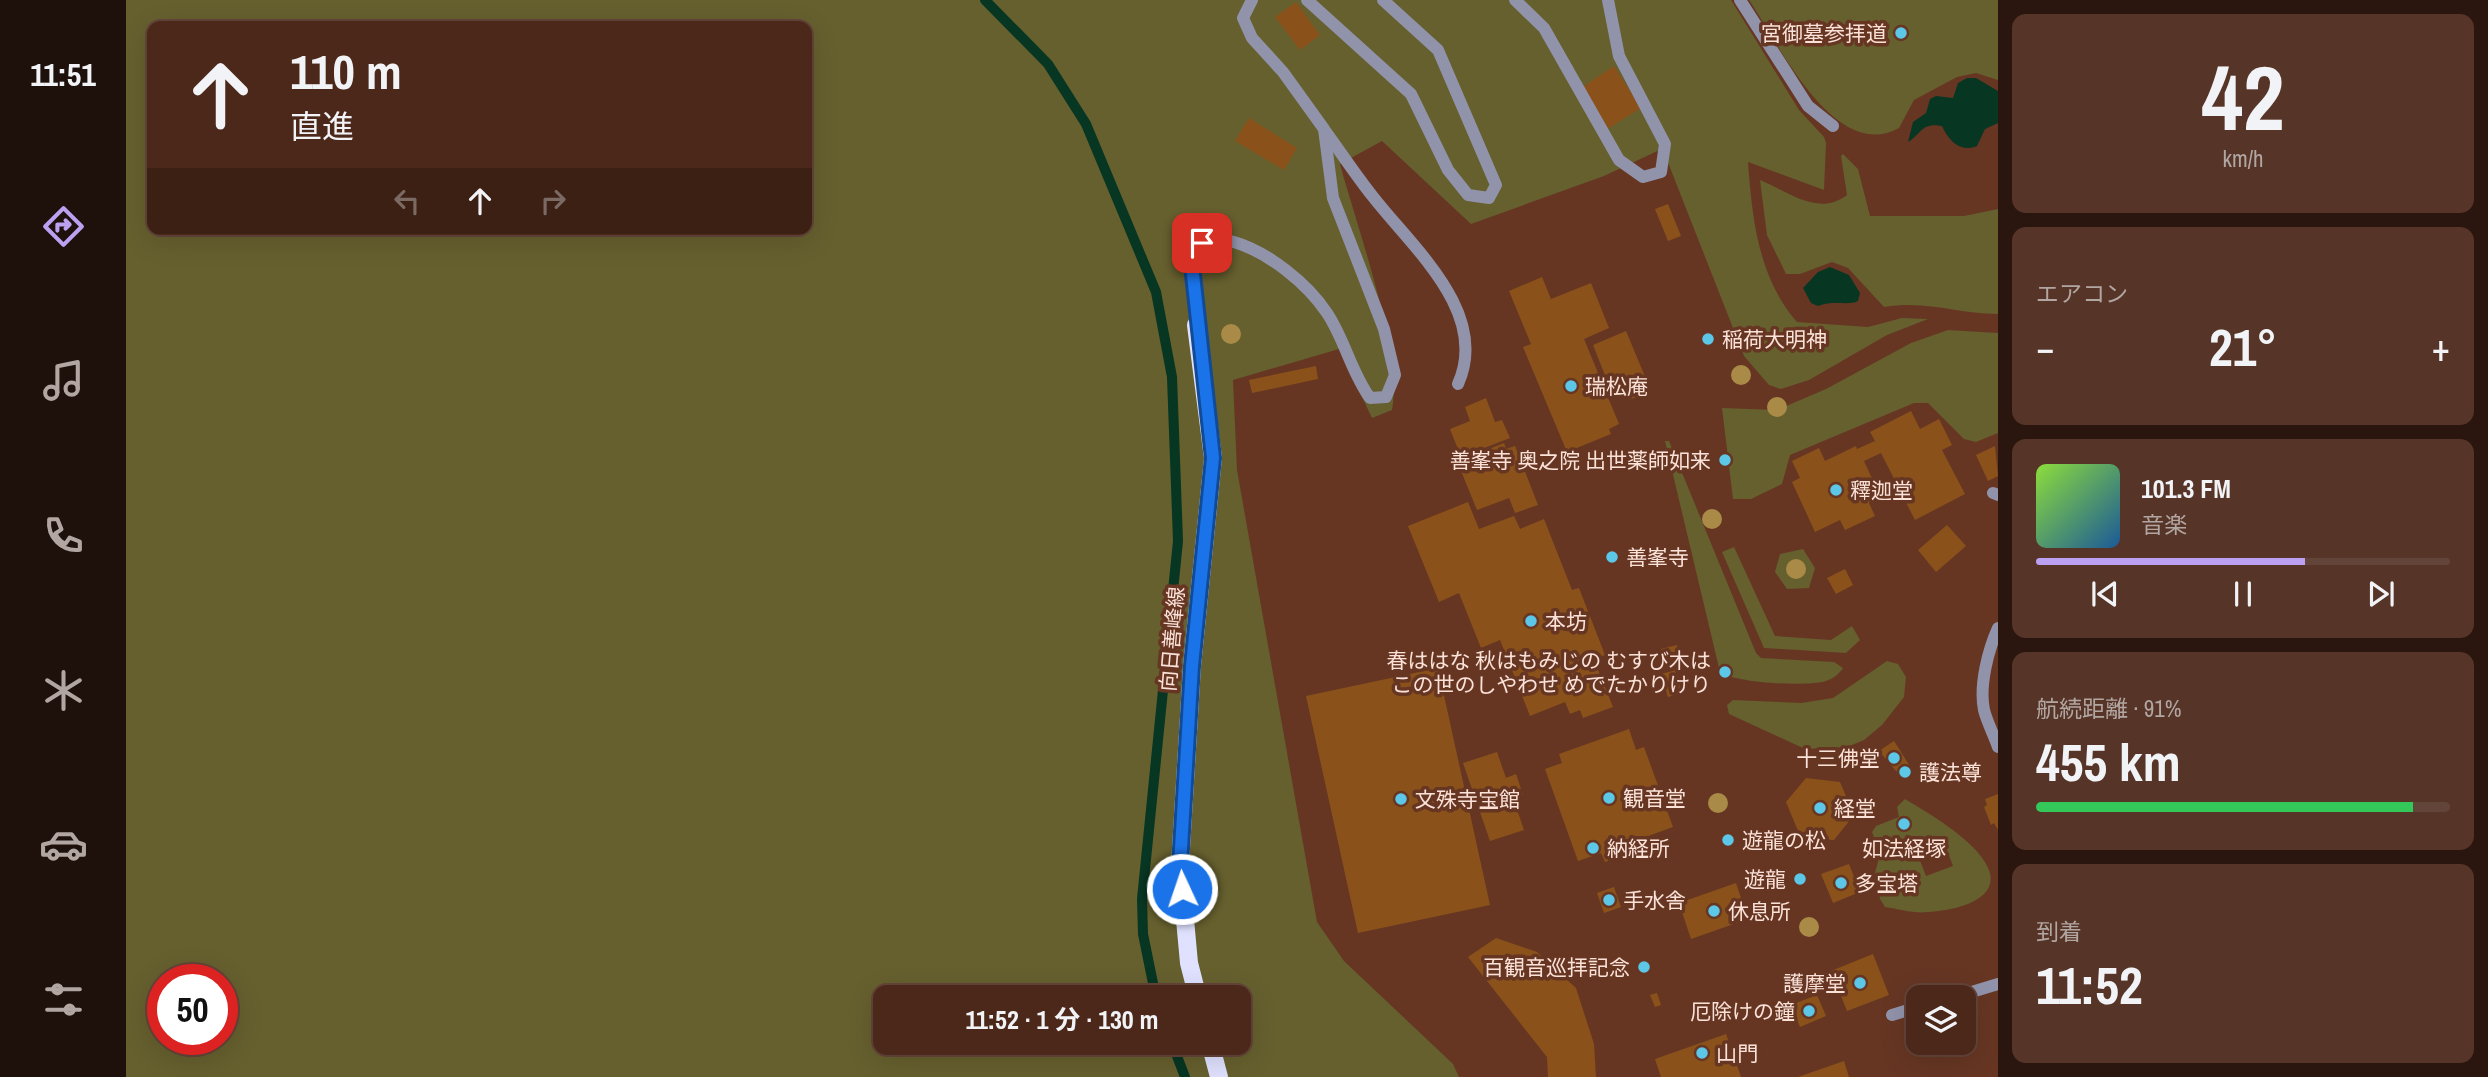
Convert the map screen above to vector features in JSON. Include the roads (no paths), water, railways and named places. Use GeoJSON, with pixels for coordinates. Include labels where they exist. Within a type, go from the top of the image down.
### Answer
{"type":"FeatureCollection","features":[{"type":"Feature","properties":{"kind":"main road","name":"向日善峰線"},"geometry":{"type":"LineString","coordinates":[[1195,985],[1189,963],[1180,865],[1192,666],[1213,458],[1196,325]]}},
{"type":"Feature","properties":{"kind":"main road"},"geometry":{"type":"LineString","coordinates":[[1213,1055],[1219,1077]]}},
{"type":"Feature","properties":{"kind":"street"},"geometry":{"type":"LineString","coordinates":[[1252,0],[1243,19],[1252,38],[1283,72],[1373,198],[1432,267],[1460,315],[1466,366],[1458,384]]}},
{"type":"Feature","properties":{"kind":"street"},"geometry":{"type":"LineString","coordinates":[[1307,0],[1411,94],[1448,170],[1468,195],[1489,198],[1496,185],[1488,160],[1438,50],[1383,0]]}},
{"type":"Feature","properties":{"kind":"street"},"geometry":{"type":"LineString","coordinates":[[1515,0],[1544,28],[1619,160],[1643,177],[1661,172],[1665,144],[1619,56],[1608,0]]}},
{"type":"Feature","properties":{"kind":"street"},"geometry":{"type":"LineString","coordinates":[[1740,0],[1808,106],[1833,126]]}},
{"type":"Feature","properties":{"kind":"street"},"geometry":{"type":"LineString","coordinates":[[1196,325],[1191,256],[1202,243],[1231,241],[1262,253],[1296,280],[1326,312],[1349,355],[1355,378],[1370,398],[1386,397],[1395,375],[1384,328],[1333,198],[1324,129]]}},
{"type":"Feature","properties":{"kind":"street"},"geometry":{"type":"LineString","coordinates":[[1998,628],[1992,642],[1984,709],[1998,747]]}},
{"type":"Feature","properties":{"kind":"street"},"geometry":{"type":"LineString","coordinates":[[1976,991],[1998,984]]}},
{"type":"Feature","properties":{"kind":"street"},"geometry":{"type":"LineString","coordinates":[[1892,1015],[1906,1011]]}},
{"type":"Feature","properties":{"kind":"waterway"},"geometry":{"type":"LineString","coordinates":[[985,0],[1048,64],[1086,124],[1156,292],[1172,377],[1178,541],[1142,899],[1143,934],[1153,985]]}},
{"type":"Feature","properties":{"kind":"waterway"},"geometry":{"type":"LineString","coordinates":[[1177,1055],[1185,1077]]}},
{"type":"Feature","properties":{"kind":"place","name":"宮御墓参拝道"},"geometry":{"type":"Point","coordinates":[1901,33]}},
{"type":"Feature","properties":{"kind":"place","name":"稲荷大明神"},"geometry":{"type":"Point","coordinates":[1708,339]}},
{"type":"Feature","properties":{"kind":"place","name":"瑞松庵"},"geometry":{"type":"Point","coordinates":[1571,386]}},
{"type":"Feature","properties":{"kind":"place","name":"善峯寺 奥之院 出世薬師如来"},"geometry":{"type":"Point","coordinates":[1725,460]}},
{"type":"Feature","properties":{"kind":"place","name":"釋迦堂"},"geometry":{"type":"Point","coordinates":[1836,490]}},
{"type":"Feature","properties":{"kind":"place","name":"善峯寺"},"geometry":{"type":"Point","coordinates":[1612,557]}},
{"type":"Feature","properties":{"kind":"place","name":"本坊"},"geometry":{"type":"Point","coordinates":[1531,621]}},
{"type":"Feature","properties":{"kind":"place","name":"春ははな 秋はもみじの むすび木は この世のしやわせ めでたかりけり"},"geometry":{"type":"Point","coordinates":[1725,672]}},
{"type":"Feature","properties":{"kind":"place","name":"十三佛堂"},"geometry":{"type":"Point","coordinates":[1894,758]}},
{"type":"Feature","properties":{"kind":"place","name":"護法尊"},"geometry":{"type":"Point","coordinates":[1905,772]}},
{"type":"Feature","properties":{"kind":"place","name":"観音堂"},"geometry":{"type":"Point","coordinates":[1609,798]}},
{"type":"Feature","properties":{"kind":"place","name":"文殊寺宝館"},"geometry":{"type":"Point","coordinates":[1401,799]}},
{"type":"Feature","properties":{"kind":"place","name":"経堂"},"geometry":{"type":"Point","coordinates":[1820,808]}},
{"type":"Feature","properties":{"kind":"place","name":"如法経塚"},"geometry":{"type":"Point","coordinates":[1904,824]}},
{"type":"Feature","properties":{"kind":"place","name":"遊龍の松"},"geometry":{"type":"Point","coordinates":[1728,840]}},
{"type":"Feature","properties":{"kind":"place","name":"納経所"},"geometry":{"type":"Point","coordinates":[1593,848]}},
{"type":"Feature","properties":{"kind":"place","name":"遊龍"},"geometry":{"type":"Point","coordinates":[1800,879]}},
{"type":"Feature","properties":{"kind":"place","name":"多宝塔"},"geometry":{"type":"Point","coordinates":[1841,883]}},
{"type":"Feature","properties":{"kind":"place","name":"手水舎"},"geometry":{"type":"Point","coordinates":[1609,900]}},
{"type":"Feature","properties":{"kind":"place","name":"休息所"},"geometry":{"type":"Point","coordinates":[1714,911]}},
{"type":"Feature","properties":{"kind":"place","name":"百観音巡拝記念"},"geometry":{"type":"Point","coordinates":[1644,967]}},
{"type":"Feature","properties":{"kind":"place","name":"護摩堂"},"geometry":{"type":"Point","coordinates":[1860,983]}},
{"type":"Feature","properties":{"kind":"place","name":"厄除けの鐘"},"geometry":{"type":"Point","coordinates":[1809,1011]}},
{"type":"Feature","properties":{"kind":"place","name":"山門"},"geometry":{"type":"Point","coordinates":[1702,1053]}}]}
